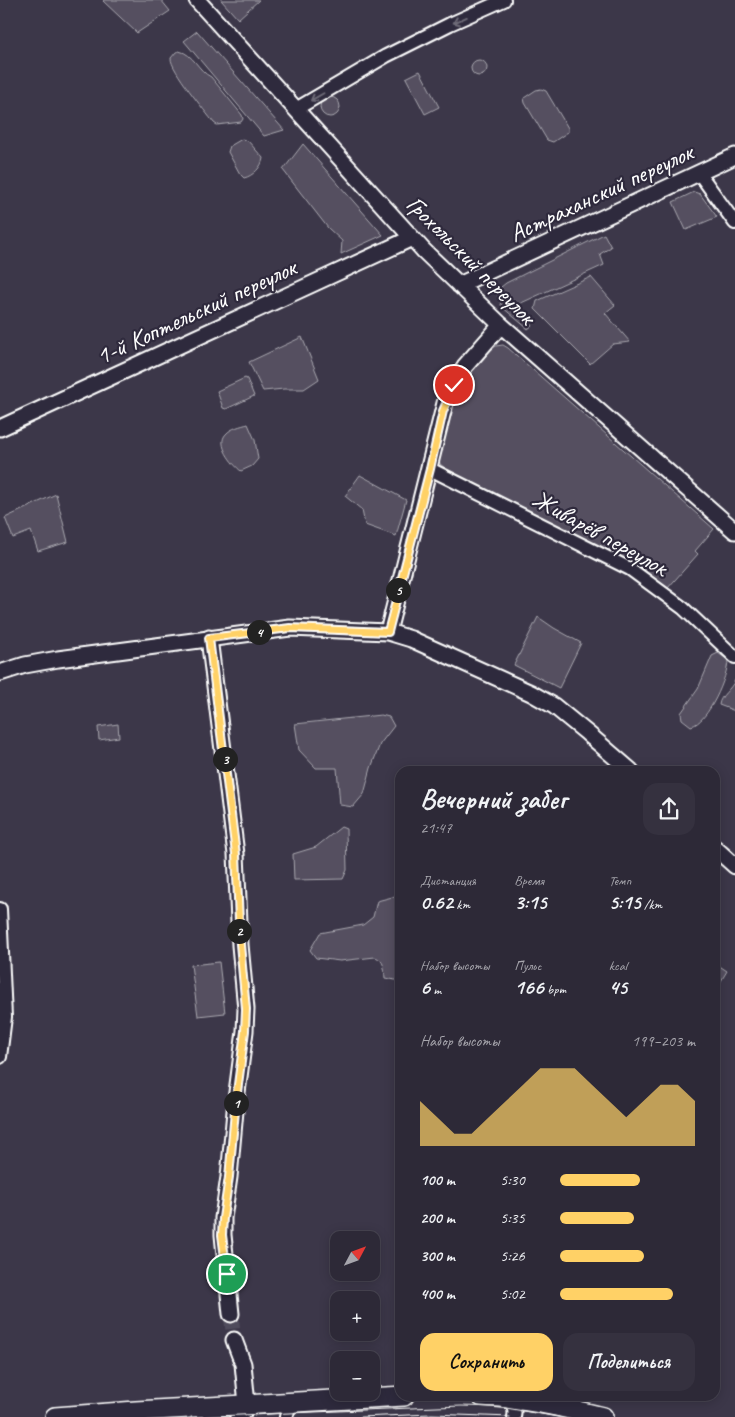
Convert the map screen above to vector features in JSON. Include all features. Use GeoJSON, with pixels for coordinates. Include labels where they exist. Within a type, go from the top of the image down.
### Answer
{"type":"FeatureCollection","features":[{"type":"Feature","properties":{"kind":"main road"},"geometry":{"type":"LineString","coordinates":[[55,1417],[242,1411],[300,1402],[395,1397]]}},
{"type":"Feature","properties":{"kind":"main road"},"geometry":{"type":"LineString","coordinates":[[523,1401],[603,1417]]}},
{"type":"Feature","properties":{"kind":"street","name":"Грохольский переулок"},"geometry":{"type":"LineString","coordinates":[[197,0],[424,251],[500,325],[735,531]]}},
{"type":"Feature","properties":{"kind":"street"},"geometry":{"type":"LineString","coordinates":[[296,109],[386,56],[504,0]]}},
{"type":"Feature","properties":{"kind":"street","name":"Астраханский переулок"},"geometry":{"type":"LineString","coordinates":[[459,285],[735,156]]}},
{"type":"Feature","properties":{"kind":"street"},"geometry":{"type":"LineString","coordinates":[[699,173],[735,223]]}},
{"type":"Feature","properties":{"kind":"street","name":"1-й Коптельский переулок"},"geometry":{"type":"LineString","coordinates":[[0,428],[412,238]]}},
{"type":"Feature","properties":{"kind":"street"},"geometry":{"type":"LineString","coordinates":[[388,632],[443,411],[454,385],[471,358],[500,325]]}},
{"type":"Feature","properties":{"kind":"street","name":"Живарёв переулок"},"geometry":{"type":"LineString","coordinates":[[430,469],[630,569],[683,608],[735,657]]}},
{"type":"Feature","properties":{"kind":"street"},"geometry":{"type":"LineString","coordinates":[[0,672],[58,659],[290,628],[388,632],[410,639],[531,693],[554,706],[625,766]]}},
{"type":"Feature","properties":{"kind":"street"},"geometry":{"type":"LineString","coordinates":[[209,638],[236,854],[240,944],[246,1009],[222,1235],[231,1314]]}},
{"type":"Feature","properties":{"kind":"street"},"geometry":{"type":"LineString","coordinates":[[720,852],[735,866]]}},
{"type":"Feature","properties":{"kind":"street"},"geometry":{"type":"LineString","coordinates":[[0,909],[5,1017],[0,1057]]}},
{"type":"Feature","properties":{"kind":"street"},"geometry":{"type":"LineString","coordinates":[[234,1340],[243,1364],[242,1411]]}},
{"type":"Feature","properties":{"kind":"street"},"geometry":{"type":"LineString","coordinates":[[509,1401],[514,1408],[514,1417]]}},
{"type":"Feature","properties":{"kind":"street"},"geometry":{"type":"LineString","coordinates":[[286,1417],[289,1408],[300,1402]]}},
{"type":"Feature","properties":{"kind":"shaded area"},"geometry":{"type":"Polygon","coordinates":[[[104,0],[161,0],[170,11],[137,33],[104,0]]]}},
{"type":"Feature","properties":{"kind":"shaded area"},"geometry":{"type":"Polygon","coordinates":[[[221,0],[259,0],[238,19],[221,0]]]}},
{"type":"Feature","properties":{"kind":"shaded area"},"geometry":{"type":"Polygon","coordinates":[[[197,31],[284,130],[264,136],[184,41],[197,31]]]}},
{"type":"Feature","properties":{"kind":"shaded area"},"geometry":{"type":"Polygon","coordinates":[[[179,51],[188,55],[211,77],[242,115],[243,119],[241,122],[217,125],[214,123],[172,64],[171,58],[179,51]]]}},
{"type":"Feature","properties":{"kind":"shaded area"},"geometry":{"type":"Polygon","coordinates":[[[476,60],[482,60],[487,65],[485,74],[476,76],[471,71],[471,65],[476,60]]]}},
{"type":"Feature","properties":{"kind":"shaded area"},"geometry":{"type":"Polygon","coordinates":[[[420,71],[439,107],[425,114],[406,78],[420,71]]]}},
{"type":"Feature","properties":{"kind":"shaded area"},"geometry":{"type":"Polygon","coordinates":[[[541,89],[546,91],[568,128],[568,132],[553,142],[547,140],[525,103],[524,98],[541,89]]]}},
{"type":"Feature","properties":{"kind":"shaded area"},"geometry":{"type":"Polygon","coordinates":[[[330,97],[337,100],[340,107],[337,114],[330,117],[323,114],[320,107],[323,100],[330,97]]]}},
{"type":"Feature","properties":{"kind":"shaded area"},"geometry":{"type":"Polygon","coordinates":[[[242,139],[248,141],[263,158],[261,165],[256,171],[244,178],[228,152],[230,146],[242,139]]]}},
{"type":"Feature","properties":{"kind":"shaded area"},"geometry":{"type":"Polygon","coordinates":[[[303,144],[383,235],[341,254],[342,241],[328,228],[283,170],[303,144]]]}},
{"type":"Feature","properties":{"kind":"shaded area"},"geometry":{"type":"Polygon","coordinates":[[[694,192],[700,194],[717,217],[686,230],[673,202],[694,192]]]}},
{"type":"Feature","properties":{"kind":"shaded area"},"geometry":{"type":"Polygon","coordinates":[[[604,234],[611,247],[600,254],[604,265],[519,304],[523,315],[532,326],[528,329],[502,307],[496,291],[506,283],[604,234]]]}},
{"type":"Feature","properties":{"kind":"shaded area"},"geometry":{"type":"Polygon","coordinates":[[[591,277],[615,305],[605,313],[630,342],[613,344],[590,364],[535,309],[537,301],[591,277]]]}},
{"type":"Feature","properties":{"kind":"shaded area"},"geometry":{"type":"Polygon","coordinates":[[[302,337],[319,379],[304,389],[263,391],[249,362],[302,337]]]}},
{"type":"Feature","properties":{"kind":"shaded area"},"geometry":{"type":"Polygon","coordinates":[[[503,345],[714,529],[695,551],[698,554],[667,589],[649,574],[609,550],[440,464],[439,459],[456,395],[466,379],[491,350],[496,346],[503,345]]]}},
{"type":"Feature","properties":{"kind":"shaded area"},"geometry":{"type":"Polygon","coordinates":[[[245,378],[254,396],[226,409],[223,408],[217,391],[245,378]]]}},
{"type":"Feature","properties":{"kind":"shaded area"},"geometry":{"type":"Polygon","coordinates":[[[248,424],[255,440],[258,459],[252,466],[241,471],[226,454],[223,438],[231,430],[248,424]]]}},
{"type":"Feature","properties":{"kind":"shaded area"},"geometry":{"type":"Polygon","coordinates":[[[360,475],[406,500],[396,536],[365,525],[362,510],[345,496],[360,475]]]}},
{"type":"Feature","properties":{"kind":"shaded area"},"geometry":{"type":"Polygon","coordinates":[[[56,494],[68,542],[38,551],[31,531],[13,538],[5,518],[56,494]]]}},
{"type":"Feature","properties":{"kind":"shaded area"},"geometry":{"type":"Polygon","coordinates":[[[538,617],[581,643],[559,688],[514,665],[538,617]]]}},
{"type":"Feature","properties":{"kind":"shaded area"},"geometry":{"type":"Polygon","coordinates":[[[718,653],[728,660],[725,677],[716,698],[704,717],[691,726],[682,719],[681,713],[698,689],[712,656],[718,653]]]}},
{"type":"Feature","properties":{"kind":"shaded area"},"geometry":{"type":"Polygon","coordinates":[[[735,680],[735,711],[719,705],[721,698],[735,680]]]}},
{"type":"Feature","properties":{"kind":"shaded area"},"geometry":{"type":"Polygon","coordinates":[[[381,715],[389,717],[394,726],[380,744],[364,794],[353,807],[340,805],[337,768],[316,768],[299,750],[295,724],[381,715]]]}},
{"type":"Feature","properties":{"kind":"shaded area"},"geometry":{"type":"Polygon","coordinates":[[[118,724],[119,737],[99,740],[98,727],[118,724]]]}},
{"type":"Feature","properties":{"kind":"shaded area"},"geometry":{"type":"Polygon","coordinates":[[[341,827],[346,829],[347,870],[343,879],[294,880],[293,854],[316,847],[341,827]]]}},
{"type":"Feature","properties":{"kind":"shaded area"},"geometry":{"type":"Polygon","coordinates":[[[395,896],[395,980],[385,978],[381,960],[375,957],[340,961],[316,958],[310,950],[320,933],[363,925],[373,917],[377,901],[395,896]]]}},
{"type":"Feature","properties":{"kind":"shaded area"},"geometry":{"type":"Polygon","coordinates":[[[219,962],[225,1013],[198,1016],[191,965],[219,962]]]}},
{"type":"Feature","properties":{"kind":"shaded area"},"geometry":{"type":"Polygon","coordinates":[[[720,966],[727,971],[720,983],[720,966]]]}},
{"type":"Feature","properties":{"kind":"tunnel"},"geometry":{"type":"LineString","coordinates":[[231,1314],[234,1340]]}},
{"type":"Feature","properties":{"kind":"tram line"},"geometry":{"type":"LineString","coordinates":[[191,1417],[461,1406],[500,1407],[559,1417]]}},
{"type":"Feature","properties":{"kind":"tram line"},"geometry":{"type":"LineString","coordinates":[[360,1417],[432,1414],[510,1417]]}},
{"type":"Feature","properties":{"kind":"route"},"geometry":{"type":"LineString","coordinates":[[227,1274],[222,1235],[223,1218],[241,1069],[246,1009],[240,944],[236,854],[209,638],[290,628],[388,632],[445,403],[454,385]]}}]}
